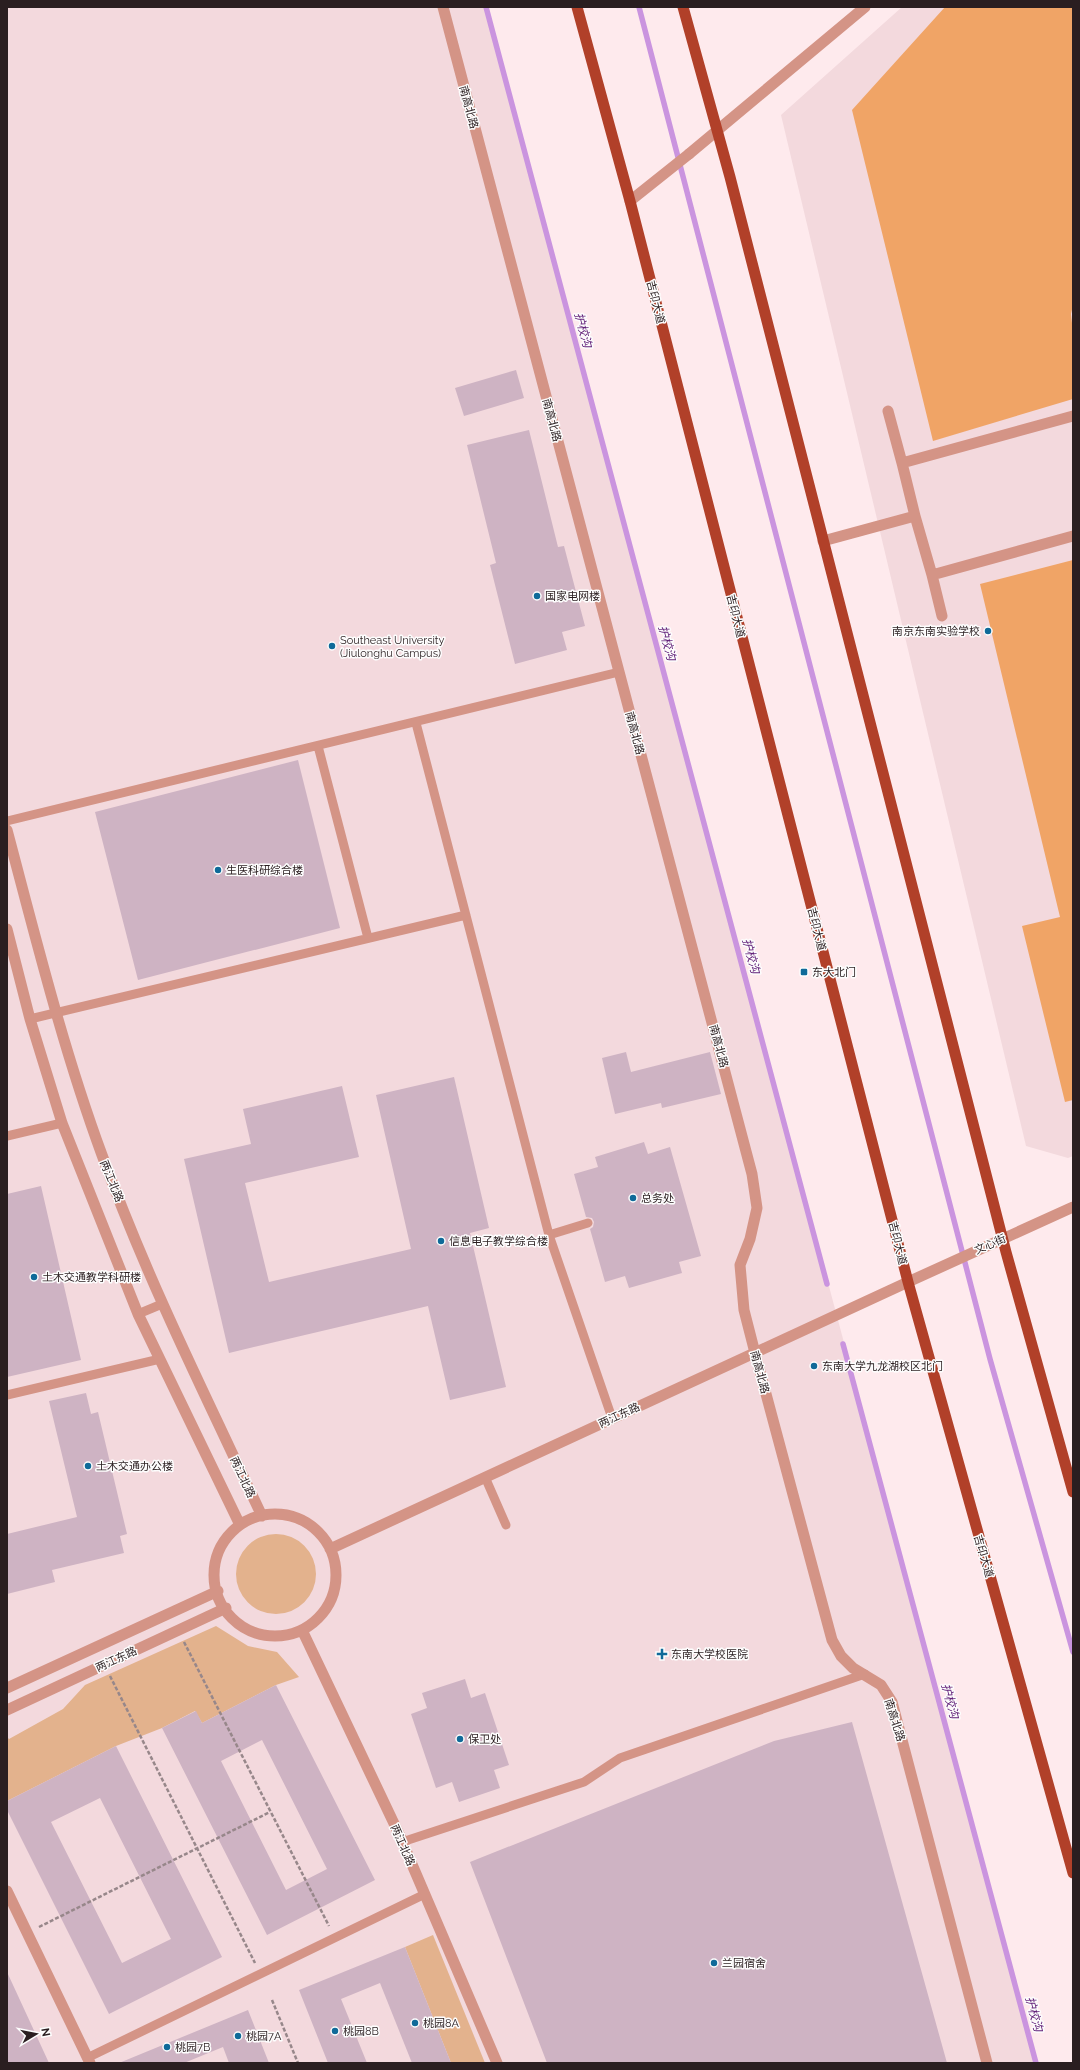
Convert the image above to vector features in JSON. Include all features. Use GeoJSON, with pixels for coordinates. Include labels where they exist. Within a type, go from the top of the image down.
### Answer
{"type":"FeatureCollection","features":[{"type":"Feature","properties":{"kind":"main road","name":"吉印大道"},"geometry":{"type":"LineString","coordinates":[[577,7],[630,202],[908,1282],[1073,1873]]}},
{"type":"Feature","properties":{"kind":"main road"},"geometry":{"type":"LineString","coordinates":[[683,7],[717,131],[1002,1238],[1073,1492]]}},
{"type":"Feature","properties":{"kind":"street","name":"南高北路"},"geometry":{"type":"LineString","coordinates":[[443,7],[752,1174],[757,1208],[750,1239],[740,1265],[744,1310],[755,1353],[832,1640],[841,1656],[853,1668],[881,1685],[892,1702],[987,2063]]}},
{"type":"Feature","properties":{"kind":"street"},"geometry":{"type":"LineString","coordinates":[[630,202],[865,7]]}},
{"type":"Feature","properties":{"kind":"street"},"geometry":{"type":"LineString","coordinates":[[888,411],[942,616]]}},
{"type":"Feature","properties":{"kind":"street"},"geometry":{"type":"LineString","coordinates":[[902,463],[1073,416]]}},
{"type":"Feature","properties":{"kind":"street"},"geometry":{"type":"LineString","coordinates":[[823,541],[915,516]]}},
{"type":"Feature","properties":{"kind":"street"},"geometry":{"type":"LineString","coordinates":[[932,575],[1073,536]]}},
{"type":"Feature","properties":{"kind":"street","name":"两江北路"},"geometry":{"type":"LineString","coordinates":[[7,830],[56,1013],[102,1155],[162,1304],[262,1516]]}},
{"type":"Feature","properties":{"kind":"street","name":"两江北路"},"geometry":{"type":"LineString","coordinates":[[7,929],[30,1019],[62,1124],[138,1314],[240,1525]]}},
{"type":"Feature","properties":{"kind":"street","name":"文心街"},"geometry":{"type":"LineString","coordinates":[[908,1282],[1073,1207]]}},
{"type":"Feature","properties":{"kind":"street","name":"两江东路"},"geometry":{"type":"LineString","coordinates":[[330,1549],[908,1282]]}},
{"type":"Feature","properties":{"kind":"street"},"geometry":{"type":"LineString","coordinates":[[271,1514],[292,1516],[310,1524],[325,1540],[334,1559],[336,1579],[331,1600],[319,1617],[302,1630],[284,1635],[264,1635],[246,1628],[231,1617],[220,1600],[215,1582],[216,1563],[222,1544],[234,1529],[250,1519],[262,1516],[271,1514]]}},
{"type":"Feature","properties":{"kind":"street","name":"两江东路"},"geometry":{"type":"LineString","coordinates":[[7,1688],[218,1591]]}},
{"type":"Feature","properties":{"kind":"street","name":"两江东路"},"geometry":{"type":"LineString","coordinates":[[7,1710],[226,1608]]}},
{"type":"Feature","properties":{"kind":"street","name":"两江北路"},"geometry":{"type":"LineString","coordinates":[[302,1630],[402,1842],[497,2063]]}},
{"type":"Feature","properties":{"kind":"street"},"geometry":{"type":"LineString","coordinates":[[7,1891],[11,1910],[27,1933],[88,2060]]}},
{"type":"Feature","properties":{"kind":"lane"},"geometry":{"type":"LineString","coordinates":[[7,821],[416,723],[619,672]]}},
{"type":"Feature","properties":{"kind":"lane"},"geometry":{"type":"LineString","coordinates":[[416,723],[549,1235],[612,1418]]}},
{"type":"Feature","properties":{"kind":"lane"},"geometry":{"type":"LineString","coordinates":[[318,746],[368,938]]}},
{"type":"Feature","properties":{"kind":"lane"},"geometry":{"type":"LineString","coordinates":[[30,1019],[466,915]]}},
{"type":"Feature","properties":{"kind":"lane"},"geometry":{"type":"LineString","coordinates":[[7,1136],[62,1124]]}},
{"type":"Feature","properties":{"kind":"lane"},"geometry":{"type":"LineString","coordinates":[[549,1235],[588,1223]]}},
{"type":"Feature","properties":{"kind":"lane"},"geometry":{"type":"LineString","coordinates":[[138,1314],[162,1304]]}},
{"type":"Feature","properties":{"kind":"lane"},"geometry":{"type":"LineString","coordinates":[[7,1395],[160,1359]]}},
{"type":"Feature","properties":{"kind":"lane"},"geometry":{"type":"LineString","coordinates":[[485,1477],[506,1525]]}},
{"type":"Feature","properties":{"kind":"lane"},"geometry":{"type":"LineString","coordinates":[[402,1842],[584,1782],[620,1758],[865,1674]]}},
{"type":"Feature","properties":{"kind":"lane"},"geometry":{"type":"LineString","coordinates":[[88,2060],[425,1894]]}},
{"type":"Feature","properties":{"kind":"path"},"geometry":{"type":"LineString","coordinates":[[178,1630],[334,1938]]}},
{"type":"Feature","properties":{"kind":"path"},"geometry":{"type":"LineString","coordinates":[[105,1665],[261,1974]]}},
{"type":"Feature","properties":{"kind":"path"},"geometry":{"type":"LineString","coordinates":[[27,1933],[270,1812]]}},
{"type":"Feature","properties":{"kind":"path"},"geometry":{"type":"LineString","coordinates":[[272,2000],[298,2063]]}},
{"type":"Feature","properties":{"kind":"shaded area","name":"Southeast University (Jiulonghu Campus)"},"geometry":{"type":"Polygon","coordinates":[[[7,7],[488,7],[1036,2063],[7,2063],[7,7]]]}},
{"type":"Feature","properties":{"kind":"shaded area","name":"南京东南实验学校"},"geometry":{"type":"Polygon","coordinates":[[[902,7],[1073,7],[1073,1156],[1068,1158],[1026,1146],[781,115],[902,7]]]}},
{"type":"Feature","properties":{"kind":"shaded area"},"geometry":{"type":"Polygon","coordinates":[[[945,7],[1073,7],[1073,305],[1071,314],[1073,332],[1073,399],[933,441],[852,110],[945,7]]]}},
{"type":"Feature","properties":{"kind":"shaded area"},"geometry":{"type":"Polygon","coordinates":[[[1073,560],[1073,1100],[1065,1102],[1022,926],[1060,917],[980,584],[1073,560]]]}},
{"type":"Feature","properties":{"kind":"shaded area"},"geometry":{"type":"Polygon","coordinates":[[[268,1534],[284,1534],[305,1545],[316,1566],[316,1582],[305,1603],[284,1614],[268,1614],[254,1608],[247,1603],[242,1596],[236,1582],[236,1566],[242,1552],[247,1545],[254,1540],[268,1534]]]}},
{"type":"Feature","properties":{"kind":"shaded area"},"geometry":{"type":"Polygon","coordinates":[[[216,1626],[248,1646],[277,1652],[299,1677],[276,1685],[202,1723],[195,1711],[162,1728],[116,1746],[7,1801],[7,1737],[9,1739],[63,1709],[85,1685],[216,1626]]]}},
{"type":"Feature","properties":{"kind":"shaded area"},"geometry":{"type":"Polygon","coordinates":[[[433,1935],[485,2063],[451,2063],[405,1947],[433,1935]]]}},
{"type":"Feature","properties":{"kind":"building"},"geometry":{"type":"Polygon","coordinates":[[[516,370],[524,398],[464,416],[455,388],[516,370]]]}},
{"type":"Feature","properties":{"kind":"building"},"geometry":{"type":"Polygon","coordinates":[[[529,430],[558,547],[564,546],[585,626],[562,632],[567,650],[515,664],[490,565],[496,563],[467,445],[529,430]]]}},
{"type":"Feature","properties":{"kind":"building","name":"生医科研综合楼"},"geometry":{"type":"Polygon","coordinates":[[[298,760],[340,928],[138,980],[95,812],[298,760]]]}},
{"type":"Feature","properties":{"kind":"building"},"geometry":{"type":"Polygon","coordinates":[[[626,1052],[631,1072],[710,1052],[721,1094],[662,1108],[661,1103],[615,1114],[602,1058],[626,1052]]]}},
{"type":"Feature","properties":{"kind":"building","name":"信息电子教学综合楼"},"geometry":{"type":"Polygon","coordinates":[[[454,1077],[489,1228],[470,1233],[506,1387],[450,1400],[428,1306],[229,1353],[184,1159],[251,1144],[243,1109],[342,1086],[359,1157],[245,1183],[269,1282],[411,1249],[376,1095],[454,1077]]]}},
{"type":"Feature","properties":{"kind":"building","name":"总务处"},"geometry":{"type":"Polygon","coordinates":[[[644,1142],[648,1154],[670,1147],[701,1256],[679,1262],[682,1273],[629,1288],[625,1276],[605,1282],[590,1229],[593,1227],[594,1222],[592,1218],[586,1217],[574,1174],[598,1167],[595,1157],[644,1142]]]}},
{"type":"Feature","properties":{"kind":"building","name":"土木交通教学科研楼"},"geometry":{"type":"Polygon","coordinates":[[[41,1186],[81,1360],[7,1377],[7,1194],[41,1186]]]}},
{"type":"Feature","properties":{"kind":"building","name":"土木交通办公楼"},"geometry":{"type":"Polygon","coordinates":[[[86,1393],[91,1414],[98,1412],[127,1534],[120,1536],[124,1553],[52,1570],[55,1582],[7,1594],[7,1534],[77,1517],[49,1401],[86,1393]]]}},
{"type":"Feature","properties":{"kind":"building","name":"保卫处"},"geometry":{"type":"Polygon","coordinates":[[[465,1679],[471,1698],[485,1693],[509,1765],[494,1770],[500,1788],[459,1802],[452,1782],[436,1788],[411,1714],[427,1708],[422,1693],[465,1679]]]}},
{"type":"Feature","properties":{"kind":"building"},"geometry":{"type":"Polygon","coordinates":[[[276,1685],[375,1880],[267,1935],[162,1728],[196,1711],[202,1723],[276,1685]],[[262,1740],[221,1761],[286,1890],[327,1869],[262,1740]]]}},
{"type":"Feature","properties":{"kind":"building","name":"兰园宿舍"},"geometry":{"type":"Polygon","coordinates":[[[852,1722],[947,2063],[547,2063],[470,1862],[774,1741],[852,1722]]]}},
{"type":"Feature","properties":{"kind":"building"},"geometry":{"type":"Polygon","coordinates":[[[116,1746],[222,1957],[109,2014],[7,1810],[7,1801],[116,1746]],[[100,1798],[51,1822],[122,1963],[171,1939],[100,1798]]]}},
{"type":"Feature","properties":{"kind":"building"},"geometry":{"type":"Polygon","coordinates":[[[405,1947],[451,2063],[412,2063],[380,1983],[341,1999],[367,2063],[328,2063],[299,1990],[405,1947]]]}},
{"type":"Feature","properties":{"kind":"building"},"geometry":{"type":"Polygon","coordinates":[[[7,1972],[49,2063],[7,2063],[7,1972]]]}},
{"type":"Feature","properties":{"kind":"building"},"geometry":{"type":"Polygon","coordinates":[[[248,2010],[269,2063],[229,2063],[223,2047],[184,2063],[119,2063],[248,2010]]]}},
{"type":"Feature","properties":{"kind":"waterway","name":"护校沟"},"geometry":{"type":"LineString","coordinates":[[486,7],[827,1284]]}},
{"type":"Feature","properties":{"kind":"waterway"},"geometry":{"type":"LineString","coordinates":[[639,7],[990,1359],[1073,1652]]}},
{"type":"Feature","properties":{"kind":"waterway","name":"护校沟"},"geometry":{"type":"LineString","coordinates":[[843,1344],[1036,2063]]}},
{"type":"Feature","properties":{"kind":"place","name":"国家电网楼"},"geometry":{"type":"Point","coordinates":[537,596]}},
{"type":"Feature","properties":{"kind":"place","name":"南京东南实验学校"},"geometry":{"type":"Point","coordinates":[988,631]}},
{"type":"Feature","properties":{"kind":"place","name":"Southeast University (Jiulonghu Campus)"},"geometry":{"type":"Point","coordinates":[332,646]}},
{"type":"Feature","properties":{"kind":"place","name":"生医科研综合楼"},"geometry":{"type":"Point","coordinates":[218,870]}},
{"type":"Feature","properties":{"kind":"place","name":"东大北门"},"geometry":{"type":"Point","coordinates":[804,972]}},
{"type":"Feature","properties":{"kind":"place","name":"总务处"},"geometry":{"type":"Point","coordinates":[633,1198]}},
{"type":"Feature","properties":{"kind":"place","name":"信息电子教学综合楼"},"geometry":{"type":"Point","coordinates":[441,1241]}},
{"type":"Feature","properties":{"kind":"place","name":"土木交通教学科研楼"},"geometry":{"type":"Point","coordinates":[34,1277]}},
{"type":"Feature","properties":{"kind":"place","name":"东南大学九龙湖校区北门"},"geometry":{"type":"Point","coordinates":[814,1366]}},
{"type":"Feature","properties":{"kind":"place","name":"土木交通办公楼"},"geometry":{"type":"Point","coordinates":[88,1466]}},
{"type":"Feature","properties":{"kind":"place","name":"东南大学校医院"},"geometry":{"type":"Point","coordinates":[662,1654]}},
{"type":"Feature","properties":{"kind":"place","name":"保卫处"},"geometry":{"type":"Point","coordinates":[460,1739]}},
{"type":"Feature","properties":{"kind":"place","name":"兰园宿舍"},"geometry":{"type":"Point","coordinates":[714,1963]}},
{"type":"Feature","properties":{"kind":"place","name":"桃园8A"},"geometry":{"type":"Point","coordinates":[415,2023]}},
{"type":"Feature","properties":{"kind":"place","name":"桃园8B"},"geometry":{"type":"Point","coordinates":[335,2031]}},
{"type":"Feature","properties":{"kind":"place","name":"桃园7A"},"geometry":{"type":"Point","coordinates":[238,2036]}},
{"type":"Feature","properties":{"kind":"place","name":"桃园7B"},"geometry":{"type":"Point","coordinates":[167,2047]}}]}
